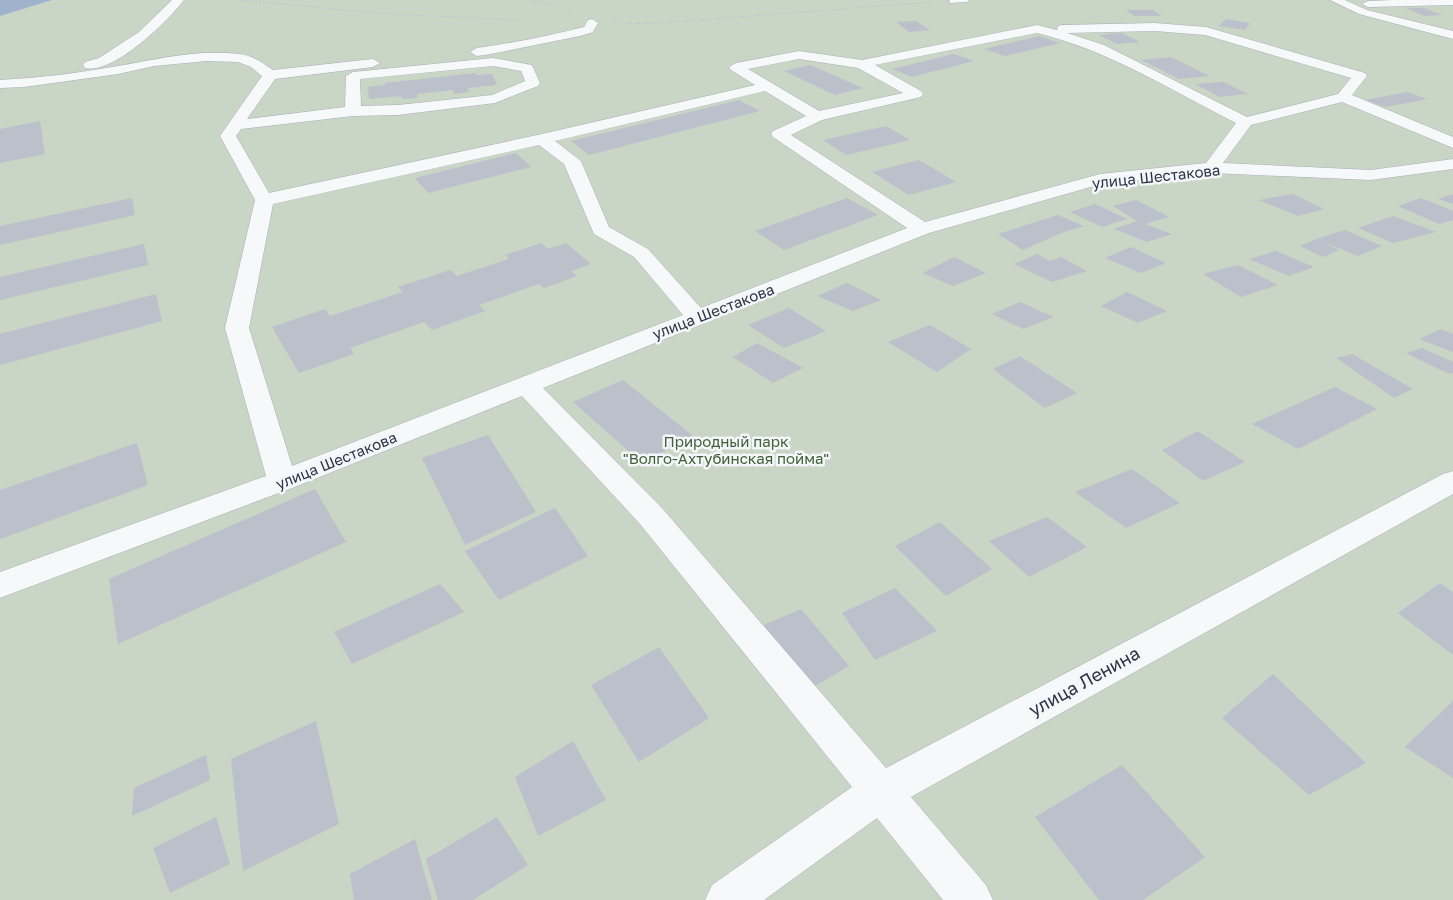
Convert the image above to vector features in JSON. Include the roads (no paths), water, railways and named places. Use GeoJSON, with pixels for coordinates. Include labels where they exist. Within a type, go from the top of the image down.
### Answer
{"type":"FeatureCollection","features":[{"type":"Feature","properties":{"kind":"street"},"geometry":{"type":"LineString","coordinates":[[0,84],[104,61],[143,35],[178,0]]}},
{"type":"Feature","properties":{"kind":"street"},"geometry":{"type":"LineString","coordinates":[[954,0],[963,0]]}},
{"type":"Feature","properties":{"kind":"street"},"geometry":{"type":"LineString","coordinates":[[1340,2],[1453,2]]}},
{"type":"Feature","properties":{"kind":"street"},"geometry":{"type":"LineString","coordinates":[[1340,2],[1363,12],[1453,35]]}},
{"type":"Feature","properties":{"kind":"street"},"geometry":{"type":"LineString","coordinates":[[353,111],[353,76],[535,43],[588,29],[592,23]]}},
{"type":"Feature","properties":{"kind":"street"},"geometry":{"type":"LineString","coordinates":[[817,116],[736,67],[799,55],[862,64],[1037,29],[1155,27],[1206,31],[1360,76],[1343,97],[1245,122],[1222,151],[1212,168]]}},
{"type":"Feature","properties":{"kind":"street"},"geometry":{"type":"LineString","coordinates":[[1037,29],[1070,37],[1099,48],[1245,122]]}},
{"type":"Feature","properties":{"kind":"street"},"geometry":{"type":"LineString","coordinates":[[0,84],[24,83],[118,70],[154,62],[207,57],[240,58],[256,64],[270,75],[435,62],[493,62],[527,68],[534,83],[495,99],[398,110],[353,111],[237,125]]}},
{"type":"Feature","properties":{"kind":"street"},"geometry":{"type":"LineString","coordinates":[[862,64],[916,94],[817,116],[778,134],[922,229]]}},
{"type":"Feature","properties":{"kind":"street"},"geometry":{"type":"LineString","coordinates":[[270,75],[228,136],[264,200],[237,328],[282,481]]}},
{"type":"Feature","properties":{"kind":"street"},"geometry":{"type":"LineString","coordinates":[[264,200],[542,139],[767,86]]}},
{"type":"Feature","properties":{"kind":"street"},"geometry":{"type":"LineString","coordinates":[[1343,97],[1453,143]]}},
{"type":"Feature","properties":{"kind":"street"},"geometry":{"type":"LineString","coordinates":[[542,139],[572,161],[601,230],[641,253],[697,317]]}},
{"type":"Feature","properties":{"kind":"street","name":"улица Шестакова"},"geometry":{"type":"LineString","coordinates":[[0,585],[282,481],[922,229],[1100,179],[1212,168],[1371,175],[1453,164]]}},
{"type":"Feature","properties":{"kind":"street"},"geometry":{"type":"LineString","coordinates":[[525,384],[651,516],[971,900]]}},
{"type":"Feature","properties":{"kind":"street","name":"улица Ленина"},"geometry":{"type":"LineString","coordinates":[[727,900],[880,792],[1453,481]]}},
{"type":"Feature","properties":{"kind":"water"},"geometry":{"type":"Polygon","coordinates":[[[0,0],[52,0],[0,16],[0,0]]]}},
{"type":"Feature","properties":{"kind":"park label","name":"Природный парк \"Волго-Ахтубинская пойма\""},"geometry":{"type":"Point","coordinates":[726,450]}}]}
